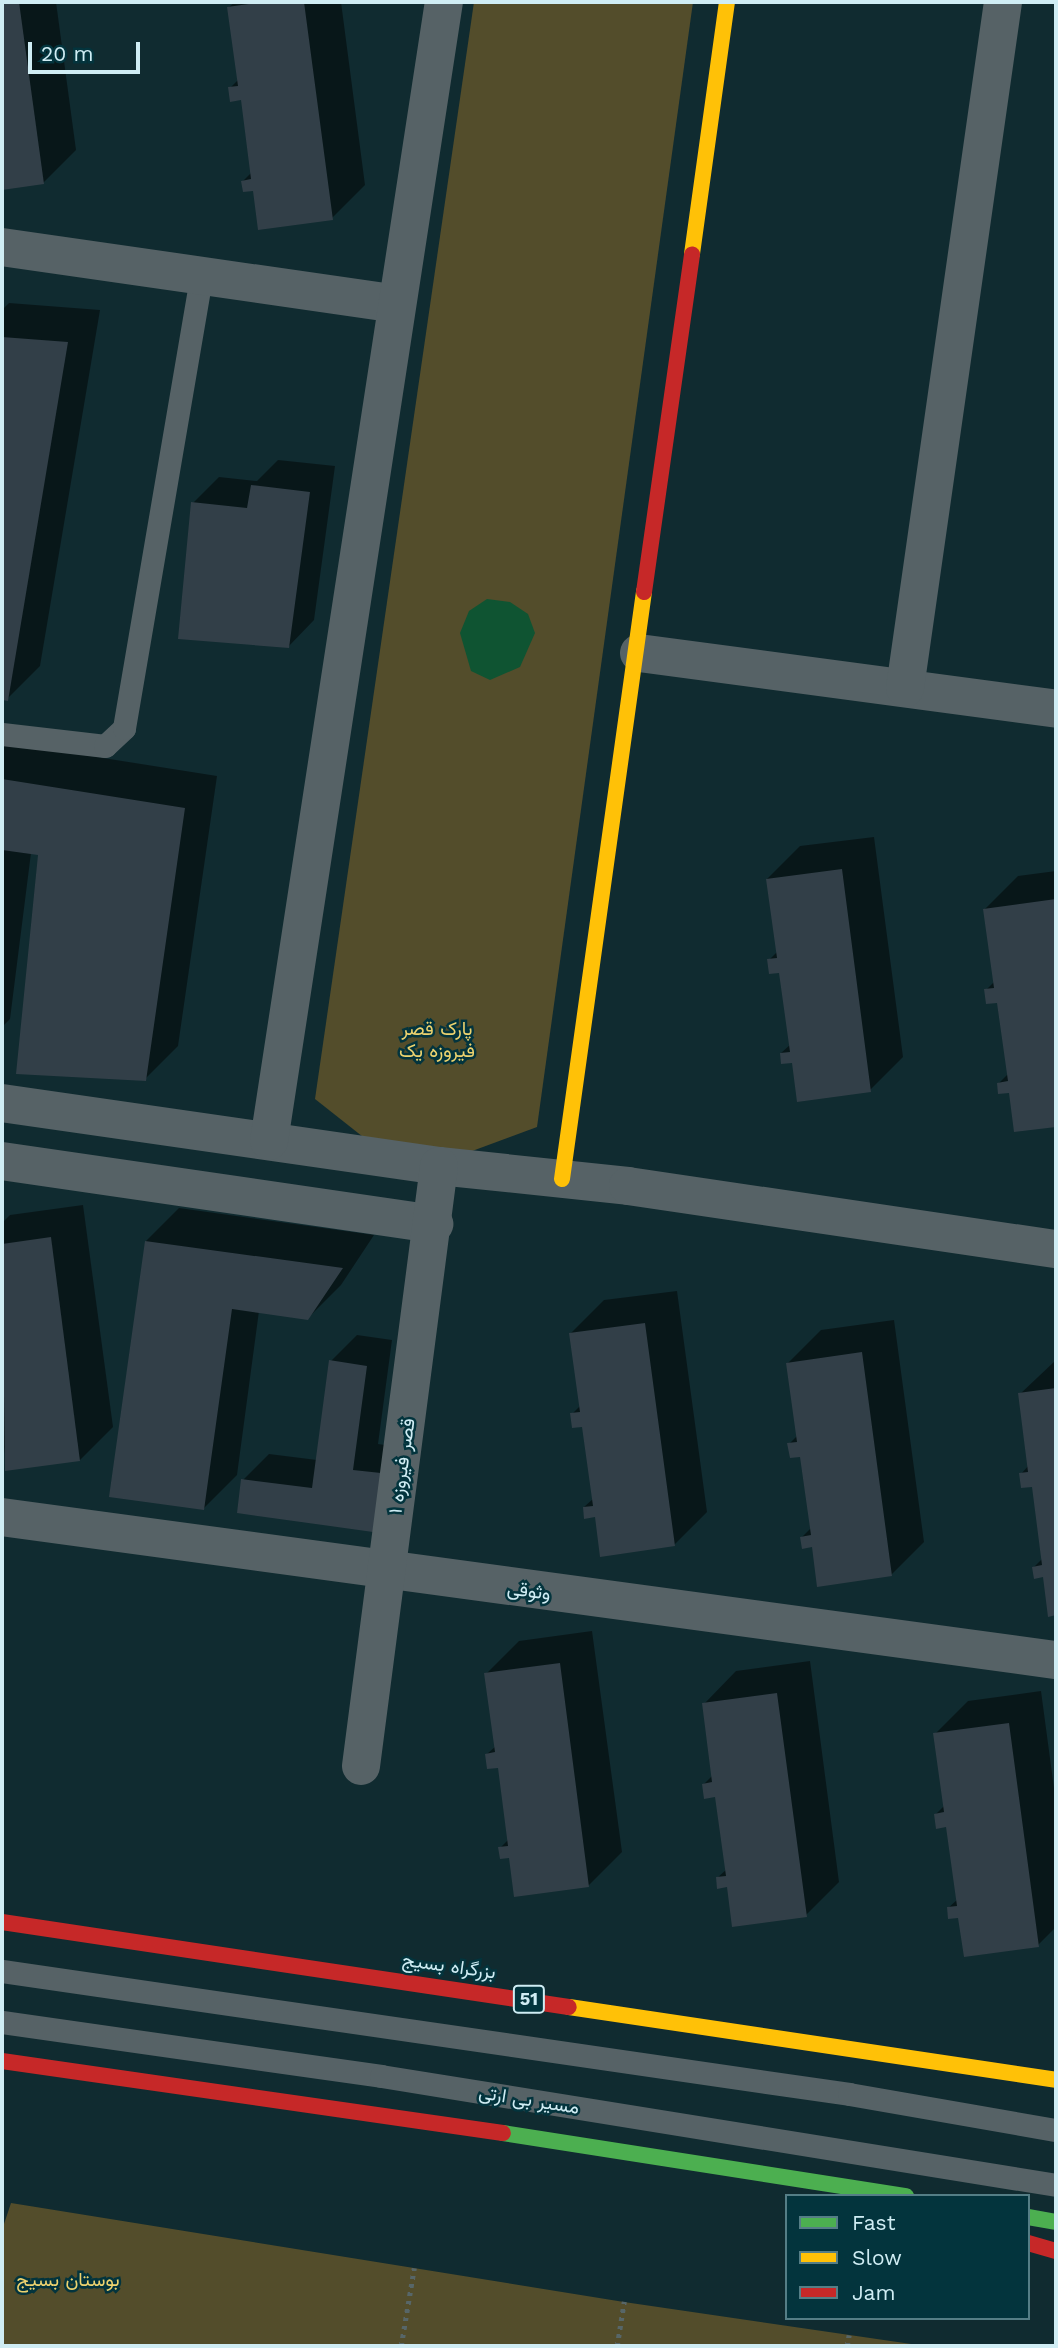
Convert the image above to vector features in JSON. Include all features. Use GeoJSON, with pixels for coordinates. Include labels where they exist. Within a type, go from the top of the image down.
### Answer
{"type":"FeatureCollection","features":[{"type":"Feature","properties":{"kind":"main road"},"geometry":{"type":"LineString","coordinates":[[562,1179],[639,653],[727,2]]}},
{"type":"Feature","properties":{"kind":"main road","name":"بزرگراه بسیج"},"geometry":{"type":"LineString","coordinates":[[2,1922],[1056,2080]]}},
{"type":"Feature","properties":{"kind":"main road"},"geometry":{"type":"LineString","coordinates":[[2,2061],[760,2170],[895,2194]]}},
{"type":"Feature","properties":{"kind":"main road"},"geometry":{"type":"LineString","coordinates":[[760,2170],[847,2194]]}},
{"type":"Feature","properties":{"kind":"main road"},"geometry":{"type":"LineString","coordinates":[[1030,2217],[1056,2222]]}},
{"type":"Feature","properties":{"kind":"main road"},"geometry":{"type":"LineString","coordinates":[[1030,2244],[1056,2251]]}},
{"type":"Feature","properties":{"kind":"street"},"geometry":{"type":"LineString","coordinates":[[269,1140],[444,2]]}},
{"type":"Feature","properties":{"kind":"street"},"geometry":{"type":"LineString","coordinates":[[905,688],[1003,2]]}},
{"type":"Feature","properties":{"kind":"street"},"geometry":{"type":"LineString","coordinates":[[2,247],[397,304]]}},
{"type":"Feature","properties":{"kind":"street"},"geometry":{"type":"LineString","coordinates":[[639,653],[1056,709]]}},
{"type":"Feature","properties":{"kind":"street"},"geometry":{"type":"LineString","coordinates":[[2,1103],[439,1166],[562,1179],[1056,1249]]}},
{"type":"Feature","properties":{"kind":"street"},"geometry":{"type":"LineString","coordinates":[[2,1161],[434,1224]]}},
{"type":"Feature","properties":{"kind":"street","name":"قصر فیروزه ۱"},"geometry":{"type":"LineString","coordinates":[[361,1766],[434,1224],[439,1166]]}},
{"type":"Feature","properties":{"kind":"street","name":"وثوقی"},"geometry":{"type":"LineString","coordinates":[[2,1517],[388,1573],[1056,1660]]}},
{"type":"Feature","properties":{"kind":"lane"},"geometry":{"type":"LineString","coordinates":[[2,734],[104,746],[124,728],[201,276]]}},
{"type":"Feature","properties":{"kind":"lane"},"geometry":{"type":"LineString","coordinates":[[2,1971],[835,2092],[1056,2130]]}},
{"type":"Feature","properties":{"kind":"lane","name":"مسیر بی ارتی"},"geometry":{"type":"LineString","coordinates":[[2,2022],[381,2076],[1056,2185]]}},
{"type":"Feature","properties":{"kind":"path"},"geometry":{"type":"LineString","coordinates":[[401,2346],[414,2268]]}},
{"type":"Feature","properties":{"kind":"path"},"geometry":{"type":"LineString","coordinates":[[617,2346],[624,2302]]}},
{"type":"Feature","properties":{"kind":"path"},"geometry":{"type":"LineString","coordinates":[[847,2346],[849,2335]]}},
{"type":"Feature","properties":{"kind":"green space","name":"پارک قصر فیروزه یک"},"geometry":{"type":"Polygon","coordinates":[[[474,2],[693,2],[537,1127],[410,1174],[315,1099],[474,2]]]}},
{"type":"Feature","properties":{"kind":"green space","name":"بوستان بسیج"},"geometry":{"type":"Polygon","coordinates":[[[11,2203],[624,2302],[925,2346],[2,2346],[2,2230],[11,2203]]]}},
{"type":"Feature","properties":{"kind":"shaded area"},"geometry":{"type":"Polygon","coordinates":[[[487,599],[510,602],[528,614],[535,633],[520,667],[490,680],[471,671],[460,633],[469,611],[487,599]]]}},
{"type":"Feature","properties":{"kind":"building"},"geometry":{"type":"Polygon","coordinates":[[[2,2],[19,2],[44,184],[2,190],[2,2]]]}},
{"type":"Feature","properties":{"kind":"building"},"geometry":{"type":"Polygon","coordinates":[[[264,2],[304,2],[333,220],[258,230],[253,191],[243,192],[241,181],[251,179],[241,100],[230,102],[228,87],[238,86],[227,7],[264,2]]]}},
{"type":"Feature","properties":{"kind":"building"},"geometry":{"type":"Polygon","coordinates":[[[2,337],[68,342],[8,701],[2,700],[2,337]]]}},
{"type":"Feature","properties":{"kind":"building"},"geometry":{"type":"Polygon","coordinates":[[[251,485],[310,492],[289,648],[178,639],[191,502],[247,508],[251,485]]]}},
{"type":"Feature","properties":{"kind":"building"},"geometry":{"type":"Polygon","coordinates":[[[2,779],[185,808],[146,1081],[16,1074],[38,855],[2,850],[2,779]]]}},
{"type":"Feature","properties":{"kind":"building"},"geometry":{"type":"Polygon","coordinates":[[[842,869],[871,1092],[797,1102],[792,1063],[781,1064],[780,1053],[790,1052],[779,973],[769,974],[767,959],[777,958],[766,879],[842,869]]]}},
{"type":"Feature","properties":{"kind":"building"},"geometry":{"type":"Polygon","coordinates":[[[1056,899],[1056,1127],[1014,1132],[1009,1093],[998,1094],[997,1083],[1008,1081],[997,1003],[986,1004],[984,989],[994,988],[983,909],[1056,899]]]}},
{"type":"Feature","properties":{"kind":"building"},"geometry":{"type":"Polygon","coordinates":[[[51,1237],[80,1461],[5,1471],[2,1244],[51,1237]]]}},
{"type":"Feature","properties":{"kind":"building"},"geometry":{"type":"Polygon","coordinates":[[[145,1241],[343,1268],[308,1320],[232,1309],[204,1510],[109,1497],[145,1241]]]}},
{"type":"Feature","properties":{"kind":"building"},"geometry":{"type":"Polygon","coordinates":[[[645,1323],[675,1546],[600,1557],[595,1517],[584,1519],[583,1507],[593,1506],[582,1427],[572,1428],[570,1413],[580,1412],[569,1333],[645,1323]]]}},
{"type":"Feature","properties":{"kind":"building"},"geometry":{"type":"Polygon","coordinates":[[[862,1352],[892,1576],[817,1587],[812,1547],[802,1549],[800,1537],[811,1535],[800,1457],[790,1458],[787,1443],[797,1442],[786,1363],[862,1352]]]}},
{"type":"Feature","properties":{"kind":"building"},"geometry":{"type":"Polygon","coordinates":[[[329,1360],[367,1366],[353,1470],[381,1473],[373,1532],[237,1513],[241,1479],[312,1488],[329,1360]]]}},
{"type":"Feature","properties":{"kind":"building"},"geometry":{"type":"Polygon","coordinates":[[[1056,1388],[1056,1615],[1048,1617],[1043,1577],[1034,1579],[1032,1567],[1042,1565],[1032,1487],[1021,1488],[1019,1473],[1028,1472],[1018,1393],[1056,1388]]]}},
{"type":"Feature","properties":{"kind":"building"},"geometry":{"type":"Polygon","coordinates":[[[560,1663],[589,1887],[514,1897],[509,1858],[500,1859],[498,1847],[508,1846],[498,1768],[487,1769],[485,1754],[495,1752],[484,1673],[560,1663]]]}},
{"type":"Feature","properties":{"kind":"building"},"geometry":{"type":"Polygon","coordinates":[[[777,1693],[807,1917],[732,1927],[727,1887],[717,1889],[716,1877],[726,1876],[715,1797],[704,1799],[702,1784],[712,1782],[702,1703],[777,1693]]]}},
{"type":"Feature","properties":{"kind":"building"},"geometry":{"type":"Polygon","coordinates":[[[1009,1723],[1039,1947],[964,1957],[958,1918],[948,1919],[947,1907],[957,1906],[946,1827],[936,1829],[934,1814],[944,1812],[933,1733],[1009,1723]]]}},
{"type":"Feature","properties":{"kind":"traffic: fast"},"geometry":{"type":"LineString","coordinates":[[503,2133],[893,2194]]}},
{"type":"Feature","properties":{"kind":"traffic: fast"},"geometry":{"type":"LineString","coordinates":[[1030,2217],[1056,2222]]}},
{"type":"Feature","properties":{"kind":"traffic: slow"},"geometry":{"type":"LineString","coordinates":[[692,254],[727,2]]}},
{"type":"Feature","properties":{"kind":"traffic: slow"},"geometry":{"type":"LineString","coordinates":[[562,1179],[644,592]]}},
{"type":"Feature","properties":{"kind":"traffic: slow"},"geometry":{"type":"LineString","coordinates":[[569,2007],[1056,2080]]}},
{"type":"Feature","properties":{"kind":"traffic: jam"},"geometry":{"type":"LineString","coordinates":[[644,592],[692,254]]}},
{"type":"Feature","properties":{"kind":"traffic: jam"},"geometry":{"type":"LineString","coordinates":[[2,1922],[569,2007]]}},
{"type":"Feature","properties":{"kind":"traffic: jam"},"geometry":{"type":"LineString","coordinates":[[2,2061],[503,2133]]}},
{"type":"Feature","properties":{"kind":"traffic: jam"},"geometry":{"type":"LineString","coordinates":[[1030,2244],[1056,2251]]}}]}
